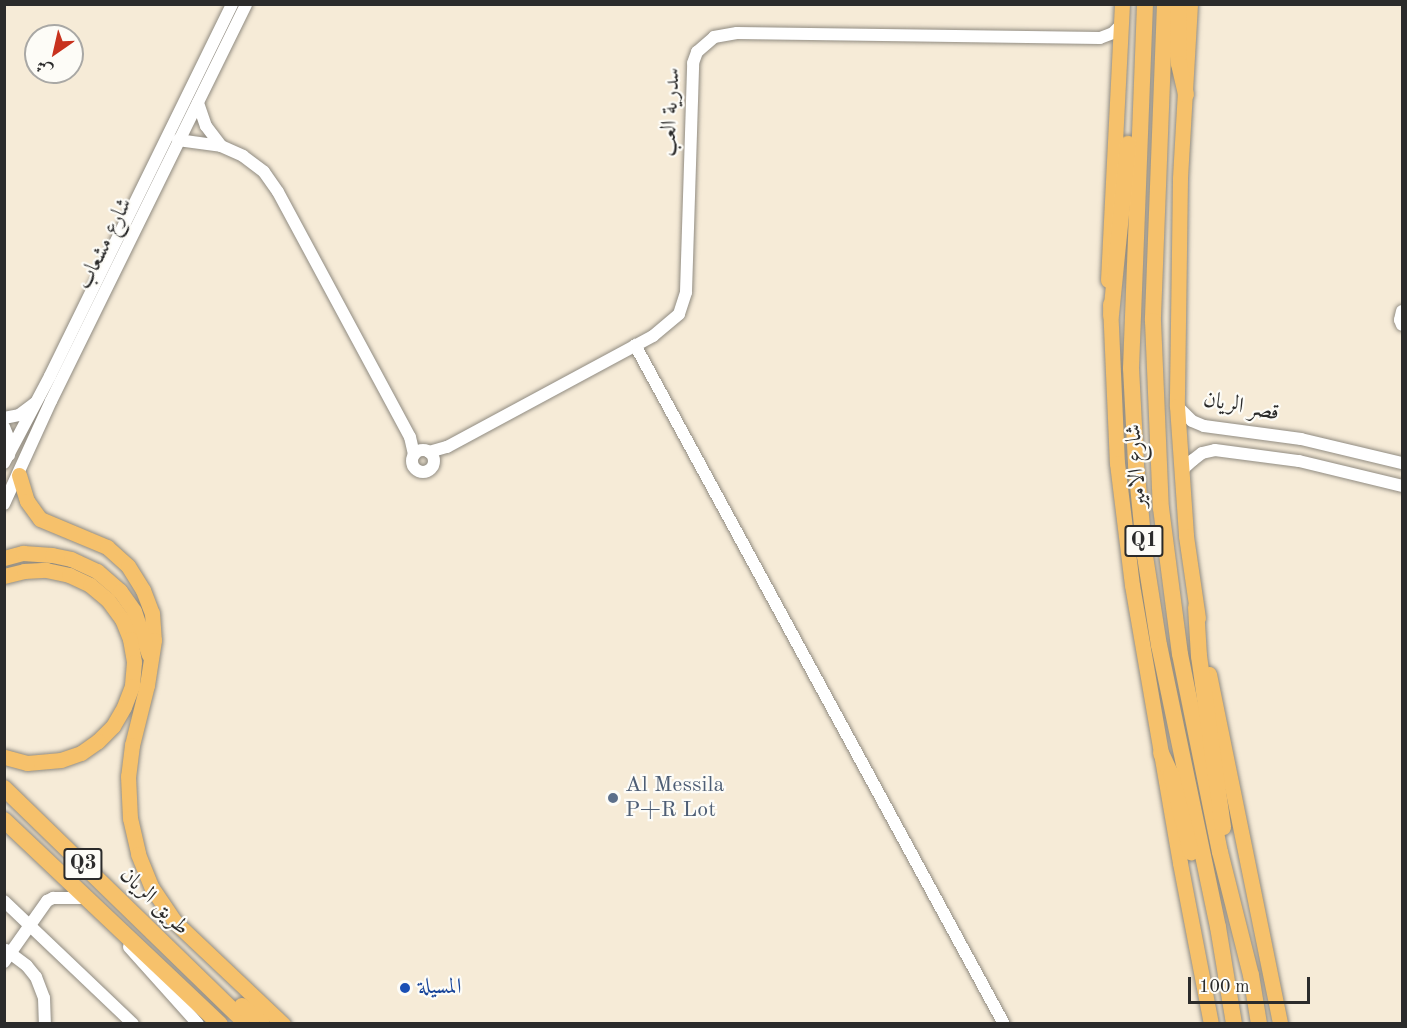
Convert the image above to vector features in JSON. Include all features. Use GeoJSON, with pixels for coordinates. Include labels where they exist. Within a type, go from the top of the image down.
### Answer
{"type":"FeatureCollection","features":[{"type":"Feature","properties":{"kind":"highway","name":"شارع الامير"},"geometry":{"type":"LineString","coordinates":[[1145,4],[1131,368],[1136,465],[1145,556],[1159,645],[1218,927],[1234,1023]]}},
{"type":"Feature","properties":{"kind":"highway","name":"شارع الامير"},"geometry":{"type":"LineString","coordinates":[[1165,4],[1153,321],[1158,463],[1180,654],[1220,852],[1251,975],[1259,1023]]}},
{"type":"Feature","properties":{"kind":"highway"},"geometry":{"type":"LineString","coordinates":[[1178,4],[1179,64],[1186,94]]}},
{"type":"Feature","properties":{"kind":"highway"},"geometry":{"type":"LineString","coordinates":[[1111,315],[1133,99],[1142,51]]}},
{"type":"Feature","properties":{"kind":"highway"},"geometry":{"type":"LineString","coordinates":[[1196,607],[1199,656],[1224,822],[1220,852]]}},
{"type":"Feature","properties":{"kind":"highway"},"geometry":{"type":"LineString","coordinates":[[1161,753],[1171,774],[1204,902],[1218,927]]}},
{"type":"Feature","properties":{"kind":"highway","name":"طريق الريان"},"geometry":{"type":"LineString","coordinates":[[4,788],[247,1023]]}},
{"type":"Feature","properties":{"kind":"highway","name":"طريق الريان"},"geometry":{"type":"LineString","coordinates":[[4,820],[89,903],[220,1023]]}},
{"type":"Feature","properties":{"kind":"highway"},"geometry":{"type":"LineString","coordinates":[[162,942],[193,961],[262,1023]]}},
{"type":"Feature","properties":{"kind":"main road","name":"شارع الامير"},"geometry":{"type":"LineString","coordinates":[[1122,4],[1108,245],[1117,464],[1139,631],[1211,1023]]}},
{"type":"Feature","properties":{"kind":"main road","name":"شارع الامير"},"geometry":{"type":"LineString","coordinates":[[1190,4],[1180,179],[1177,406],[1181,480],[1196,607],[1238,827],[1280,1023]]}},
{"type":"Feature","properties":{"kind":"main road"},"geometry":{"type":"LineString","coordinates":[[19,475],[28,504],[40,519],[101,544],[128,566],[143,590],[152,613],[154,640],[129,759],[130,818],[145,873],[170,916],[283,1023]]}},
{"type":"Feature","properties":{"kind":"main road"},"geometry":{"type":"LineString","coordinates":[[4,558],[23,553],[52,555],[83,564],[102,575],[120,591],[134,611],[151,661]]}},
{"type":"Feature","properties":{"kind":"main road"},"geometry":{"type":"LineString","coordinates":[[4,576],[24,571],[46,570],[69,575],[90,585],[108,600],[122,619],[130,639],[134,662],[132,686],[124,707],[113,726],[98,741],[81,753],[61,760],[27,762],[4,757]]}},
{"type":"Feature","properties":{"kind":"main road"},"geometry":{"type":"LineString","coordinates":[[130,818],[127,830],[137,868],[158,912],[174,932],[268,1023]]}},
{"type":"Feature","properties":{"kind":"street","name":"شارع مشعاب"},"geometry":{"type":"LineString","coordinates":[[7,460],[39,400],[232,4]]}},
{"type":"Feature","properties":{"kind":"street","name":"شارع مشعاب"},"geometry":{"type":"LineString","coordinates":[[4,504],[37,431],[246,4]]}},
{"type":"Feature","properties":{"kind":"street"},"geometry":{"type":"LineString","coordinates":[[1100,38],[1113,33],[1122,24]]}},
{"type":"Feature","properties":{"kind":"street","name":"سدرية العب"},"geometry":{"type":"LineString","coordinates":[[221,146],[254,163],[272,183],[410,437],[425,455],[447,447],[636,345],[672,323],[684,303],[693,63],[704,43],[714,37],[737,33],[1100,38]]}},
{"type":"Feature","properties":{"kind":"street"},"geometry":{"type":"LineString","coordinates":[[1100,38],[1112,44],[1120,53]]}},
{"type":"Feature","properties":{"kind":"street"},"geometry":{"type":"LineString","coordinates":[[198,103],[206,126],[221,146]]}},
{"type":"Feature","properties":{"kind":"street"},"geometry":{"type":"LineString","coordinates":[[178,140],[221,146]]}},
{"type":"Feature","properties":{"kind":"street"},"geometry":{"type":"LineString","coordinates":[[1402,311],[1400,320],[1402,325]]}},
{"type":"Feature","properties":{"kind":"street"},"geometry":{"type":"LineString","coordinates":[[636,345],[1005,1023]]}},
{"type":"Feature","properties":{"kind":"street"},"geometry":{"type":"LineString","coordinates":[[4,418],[19,415],[39,400]]}},
{"type":"Feature","properties":{"kind":"street","name":"قصر الريان"},"geometry":{"type":"LineString","coordinates":[[1177,406],[1192,421],[1204,426],[1301,440],[1402,463]]}},
{"type":"Feature","properties":{"kind":"street"},"geometry":{"type":"LineString","coordinates":[[4,427],[9,442],[7,460]]}},
{"type":"Feature","properties":{"kind":"street","name":"قصر الريان"},"geometry":{"type":"LineString","coordinates":[[1299,461],[1294,452],[1297,442],[1301,440]]}},
{"type":"Feature","properties":{"kind":"street","name":"قصر الريان"},"geometry":{"type":"LineString","coordinates":[[1181,480],[1184,468],[1193,460],[1202,453],[1215,450],[1299,461],[1402,486]]}},
{"type":"Feature","properties":{"kind":"street"},"geometry":{"type":"LineString","coordinates":[[45,1023],[45,1007],[40,984],[32,971],[7,955],[47,901],[53,898],[89,903]]}},
{"type":"Feature","properties":{"kind":"street"},"geometry":{"type":"LineString","coordinates":[[4,901],[133,1023]]}},
{"type":"Feature","properties":{"kind":"street","name":"طريق الريان"},"geometry":{"type":"LineString","coordinates":[[89,903],[198,1023]]}},
{"type":"Feature","properties":{"kind":"place","name":"Al Messila P+R Lot"},"geometry":{"type":"Point","coordinates":[613,798]}},
{"type":"Feature","properties":{"kind":"place","name":"المسيلة"},"geometry":{"type":"Point","coordinates":[405,988]}}]}
